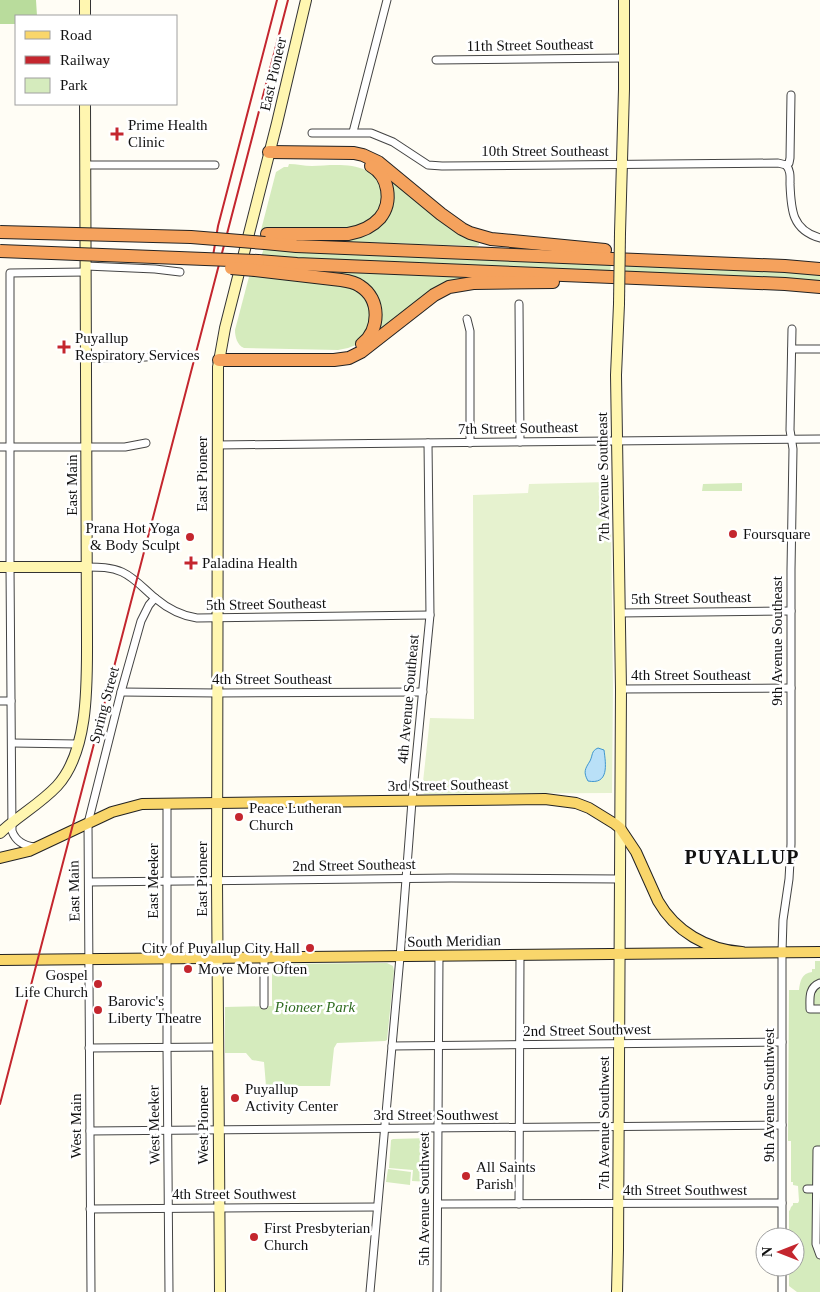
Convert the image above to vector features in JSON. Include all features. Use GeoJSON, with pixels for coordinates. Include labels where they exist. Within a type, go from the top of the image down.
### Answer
{"type":"FeatureCollection","features":[{"type":"Feature","properties":{"kind":"highway"},"geometry":{"type":"LineString","coordinates":[[269,155],[354,153],[363,155],[378,162],[452,222],[470,233],[486,238],[531,244],[653,254],[722,263]]}},
{"type":"Feature","properties":{"kind":"highway"},"geometry":{"type":"LineString","coordinates":[[0,232],[266,239],[360,232],[380,218],[388,192],[386,184],[378,169],[366,162],[269,155]]}},
{"type":"Feature","properties":{"kind":"highway"},"geometry":{"type":"LineString","coordinates":[[266,239],[323,247],[722,263],[820,269]]}},
{"type":"Feature","properties":{"kind":"highway"},"geometry":{"type":"LineString","coordinates":[[0,251],[132,256],[256,266],[352,282],[369,294],[374,306],[376,320],[373,332],[360,346],[350,351],[340,354],[219,357]]}},
{"type":"Feature","properties":{"kind":"highway"},"geometry":{"type":"LineString","coordinates":[[256,266],[297,264],[723,281],[820,287]]}},
{"type":"Feature","properties":{"kind":"highway"},"geometry":{"type":"LineString","coordinates":[[219,357],[334,360],[349,358],[361,352],[434,295],[456,285],[483,283],[723,281]]}},
{"type":"Feature","properties":{"kind":"main road"},"geometry":{"type":"LineString","coordinates":[[85,0],[85,15]]}},
{"type":"Feature","properties":{"kind":"main road","name":"East Pioneer"},"geometry":{"type":"LineString","coordinates":[[218,958],[217,445],[219,357],[306,0]]}},
{"type":"Feature","properties":{"kind":"main road","name":"7th Avenue Southeast"},"geometry":{"type":"LineString","coordinates":[[620,954],[621,689],[616,375],[624,0]]}},
{"type":"Feature","properties":{"kind":"main road","name":"East Main"},"geometry":{"type":"LineString","coordinates":[[0,833],[63,779],[73,760],[78,744],[87,690],[85,105]]}},
{"type":"Feature","properties":{"kind":"main road"},"geometry":{"type":"LineString","coordinates":[[5,567],[87,567]]}},
{"type":"Feature","properties":{"kind":"main road","name":"3rd Street Southeast"},"geometry":{"type":"LineString","coordinates":[[0,858],[20,854],[112,812],[142,804],[545,799],[570,802],[589,808],[606,817],[620,828],[636,852],[663,910],[674,922],[692,937],[707,944],[734,952],[742,952]]}},
{"type":"Feature","properties":{"kind":"main road","name":"South Meridian"},"geometry":{"type":"LineString","coordinates":[[0,960],[820,952]]}},
{"type":"Feature","properties":{"kind":"main road","name":"7th Avenue Southwest"},"geometry":{"type":"LineString","coordinates":[[617,1292],[620,954]]}},
{"type":"Feature","properties":{"kind":"main road","name":"West Pioneer"},"geometry":{"type":"LineString","coordinates":[[218,958],[220,1292]]}},
{"type":"Feature","properties":{"kind":"street"},"geometry":{"type":"LineString","coordinates":[[352,132],[387,0]]}},
{"type":"Feature","properties":{"kind":"street","name":"11th Street Southeast"},"geometry":{"type":"LineString","coordinates":[[436,60],[624,58]]}},
{"type":"Feature","properties":{"kind":"street"},"geometry":{"type":"LineString","coordinates":[[790,95],[790,158],[789,163],[786,165],[790,172],[790,204],[797,224],[808,233],[820,238]]}},
{"type":"Feature","properties":{"kind":"street","name":"10th Street Southeast"},"geometry":{"type":"LineString","coordinates":[[312,133],[352,132],[379,135],[428,165],[442,166],[778,163],[786,165]]}},
{"type":"Feature","properties":{"kind":"street"},"geometry":{"type":"LineString","coordinates":[[85,165],[215,165]]}},
{"type":"Feature","properties":{"kind":"street"},"geometry":{"type":"LineString","coordinates":[[38,847],[25,846],[19,842],[14,835],[12,823],[11,701],[5,567],[10,447],[10,272],[156,269],[180,272]]}},
{"type":"Feature","properties":{"kind":"street"},"geometry":{"type":"LineString","coordinates":[[519,304],[520,442]]}},
{"type":"Feature","properties":{"kind":"street"},"geometry":{"type":"LineString","coordinates":[[467,319],[470,330],[470,443]]}},
{"type":"Feature","properties":{"kind":"street","name":"9th Avenue Southeast"},"geometry":{"type":"LineString","coordinates":[[782,952],[783,920],[789,879],[791,844],[793,449],[790,430],[792,330]]}},
{"type":"Feature","properties":{"kind":"street"},"geometry":{"type":"LineString","coordinates":[[792,349],[820,349]]}},
{"type":"Feature","properties":{"kind":"street"},"geometry":{"type":"LineString","coordinates":[[86,358],[146,357]]}},
{"type":"Feature","properties":{"kind":"street","name":"7th Street Southeast"},"geometry":{"type":"LineString","coordinates":[[217,445],[820,439]]}},
{"type":"Feature","properties":{"kind":"street"},"geometry":{"type":"LineString","coordinates":[[0,447],[125,447],[146,443]]}},
{"type":"Feature","properties":{"kind":"street","name":"4th Avenue Southeast"},"geometry":{"type":"LineString","coordinates":[[370,1292],[412,801],[430,615],[428,443]]}},
{"type":"Feature","properties":{"kind":"street","name":"5th Street Southeast"},"geometry":{"type":"LineString","coordinates":[[87,567],[110,568],[122,572],[171,609],[186,616],[202,619],[430,615]]}},
{"type":"Feature","properties":{"kind":"street","name":"Spring Street"},"geometry":{"type":"LineString","coordinates":[[88,823],[141,621],[144,613],[155,598]]}},
{"type":"Feature","properties":{"kind":"street","name":"5th Street Southeast"},"geometry":{"type":"LineString","coordinates":[[620,613],[791,611]]}},
{"type":"Feature","properties":{"kind":"street","name":"4th Street Southeast"},"geometry":{"type":"LineString","coordinates":[[621,689],[791,688]]}},
{"type":"Feature","properties":{"kind":"street","name":"4th Street Southeast"},"geometry":{"type":"LineString","coordinates":[[121,692],[217,694],[423,692]]}},
{"type":"Feature","properties":{"kind":"street"},"geometry":{"type":"LineString","coordinates":[[0,701],[11,701]]}},
{"type":"Feature","properties":{"kind":"street"},"geometry":{"type":"LineString","coordinates":[[12,743],[78,744]]}},
{"type":"Feature","properties":{"kind":"street","name":"East Meeker"},"geometry":{"type":"LineString","coordinates":[[167,803],[167,959]]}},
{"type":"Feature","properties":{"kind":"street","name":"East Main"},"geometry":{"type":"LineString","coordinates":[[88,823],[89,959]]}},
{"type":"Feature","properties":{"kind":"street","name":"2nd Street Southeast"},"geometry":{"type":"LineString","coordinates":[[88,882],[620,879]]}},
{"type":"Feature","properties":{"kind":"street","name":"9th Avenue Southwest"},"geometry":{"type":"LineString","coordinates":[[782,952],[782,1227]]}},
{"type":"Feature","properties":{"kind":"street"},"geometry":{"type":"LineString","coordinates":[[519,1204],[520,955]]}},
{"type":"Feature","properties":{"kind":"street","name":"5th Avenue Southwest"},"geometry":{"type":"LineString","coordinates":[[437,1292],[439,956]]}},
{"type":"Feature","properties":{"kind":"street"},"geometry":{"type":"LineString","coordinates":[[264,958],[264,1005]]}},
{"type":"Feature","properties":{"kind":"street","name":"West Main"},"geometry":{"type":"LineString","coordinates":[[89,959],[91,1292]]}},
{"type":"Feature","properties":{"kind":"street","name":"West Meeker"},"geometry":{"type":"LineString","coordinates":[[167,959],[169,1292]]}},
{"type":"Feature","properties":{"kind":"street"},"geometry":{"type":"LineString","coordinates":[[820,983],[814,986],[810,993],[810,1009],[820,1009]]}},
{"type":"Feature","properties":{"kind":"street","name":"2nd Street Southwest"},"geometry":{"type":"LineString","coordinates":[[392,1046],[782,1042]]}},
{"type":"Feature","properties":{"kind":"street"},"geometry":{"type":"LineString","coordinates":[[89,1048],[218,1047]]}},
{"type":"Feature","properties":{"kind":"street","name":"3rd Street Southwest"},"geometry":{"type":"LineString","coordinates":[[90,1131],[782,1125]]}},
{"type":"Feature","properties":{"kind":"street"},"geometry":{"type":"LineString","coordinates":[[820,1150],[817,1150],[819,1189],[816,1244],[820,1255]]}},
{"type":"Feature","properties":{"kind":"street"},"geometry":{"type":"LineString","coordinates":[[807,1190],[819,1189]]}},
{"type":"Feature","properties":{"kind":"street","name":"4th Street Southwest"},"geometry":{"type":"LineString","coordinates":[[438,1204],[782,1203]]}},
{"type":"Feature","properties":{"kind":"street","name":"4th Street Southwest"},"geometry":{"type":"LineString","coordinates":[[90,1209],[378,1207]]}},
{"type":"Feature","properties":{"kind":"street"},"geometry":{"type":"LineString","coordinates":[[782,1277],[782,1292]]}},
{"type":"Feature","properties":{"kind":"green space"},"geometry":{"type":"Polygon","coordinates":[[[0,0],[36,0],[37,15],[15,15],[15,24],[0,24],[0,0]]]}},
{"type":"Feature","properties":{"kind":"green space"},"geometry":{"type":"Polygon","coordinates":[[[289,164],[312,166],[344,165],[364,169],[379,183],[382,197],[378,212],[367,223],[349,229],[261,230],[276,172],[284,167],[288,167],[289,164]]]}},
{"type":"Feature","properties":{"kind":"green space"},"geometry":{"type":"Polygon","coordinates":[[[385,175],[453,231],[479,243],[479,245],[328,241],[383,224],[385,175]]]}},
{"type":"Feature","properties":{"kind":"green space"},"geometry":{"type":"Polygon","coordinates":[[[264,248],[611,265],[610,272],[261,257],[264,248]]]}},
{"type":"Feature","properties":{"kind":"green space"},"geometry":{"type":"Polygon","coordinates":[[[626,265],[820,274],[820,281],[626,273],[626,265]]]}},
{"type":"Feature","properties":{"kind":"green space"},"geometry":{"type":"Polygon","coordinates":[[[314,271],[478,278],[463,281],[377,337],[375,295],[314,271]]]}},
{"type":"Feature","properties":{"kind":"green space"},"geometry":{"type":"Polygon","coordinates":[[[250,273],[345,286],[355,290],[370,308],[371,323],[356,345],[338,350],[244,348],[237,341],[235,330],[250,273]]]}},
{"type":"Feature","properties":{"kind":"green space"},"geometry":{"type":"Polygon","coordinates":[[[609,482],[613,688],[612,793],[424,794],[422,791],[430,718],[474,719],[473,495],[528,493],[529,484],[609,482]]]}},
{"type":"Feature","properties":{"kind":"green space"},"geometry":{"type":"Polygon","coordinates":[[[742,483],[742,491],[702,491],[703,484],[742,483]]]}},
{"type":"Feature","properties":{"kind":"green space"},"geometry":{"type":"Polygon","coordinates":[[[815,961],[820,961],[820,1292],[797,1292],[789,1286],[789,1277],[805,1277],[805,1227],[789,1227],[789,1211],[793,1203],[798,1203],[799,1201],[798,1186],[793,1185],[793,1182],[791,1182],[791,1141],[788,1141],[789,990],[799,990],[804,976],[812,972],[812,969],[815,969],[815,961]]]}},
{"type":"Feature","properties":{"kind":"green space","name":"Pioneer Park"},"geometry":{"type":"Polygon","coordinates":[[[387,963],[393,966],[394,971],[387,1040],[337,1043],[334,1048],[330,1086],[266,1086],[264,1062],[252,1060],[246,1053],[225,1053],[225,1007],[272,1006],[272,969],[274,965],[387,963]]]}},
{"type":"Feature","properties":{"kind":"green space"},"geometry":{"type":"Polygon","coordinates":[[[430,1138],[430,1182],[412,1181],[413,1170],[389,1168],[391,1140],[430,1138]]]}},
{"type":"Feature","properties":{"kind":"green space"},"geometry":{"type":"Polygon","coordinates":[[[388,1169],[411,1172],[410,1185],[386,1182],[388,1169]]]}},
{"type":"Feature","properties":{"kind":"water"},"geometry":{"type":"Polygon","coordinates":[[[598,748],[604,750],[605,773],[600,780],[588,781],[585,773],[586,768],[593,752],[598,748]]]}},
{"type":"Feature","properties":{"kind":"railway"},"geometry":{"type":"LineString","coordinates":[[212,262],[218,226],[277,0]]}},
{"type":"Feature","properties":{"kind":"railway"},"geometry":{"type":"LineString","coordinates":[[0,1104],[288,0]]}},
{"type":"Feature","properties":{"kind":"place","name":"Prime Health Clinic"},"geometry":{"type":"Point","coordinates":[117,134]}},
{"type":"Feature","properties":{"kind":"place","name":"Puyallup Respiratory Services"},"geometry":{"type":"Point","coordinates":[64,347]}},
{"type":"Feature","properties":{"kind":"place","name":"Foursquare"},"geometry":{"type":"Point","coordinates":[733,534]}},
{"type":"Feature","properties":{"kind":"place","name":"Prana Hot Yoga & Body Sculpt"},"geometry":{"type":"Point","coordinates":[190,537]}},
{"type":"Feature","properties":{"kind":"place","name":"Paladina Health"},"geometry":{"type":"Point","coordinates":[191,563]}},
{"type":"Feature","properties":{"kind":"place","name":"Peace Lutheran Church"},"geometry":{"type":"Point","coordinates":[239,817]}},
{"type":"Feature","properties":{"kind":"place","name":"City of Puyallup City Hall"},"geometry":{"type":"Point","coordinates":[310,948]}},
{"type":"Feature","properties":{"kind":"place","name":"Move More Often"},"geometry":{"type":"Point","coordinates":[188,969]}},
{"type":"Feature","properties":{"kind":"place","name":"Gospel Life Church"},"geometry":{"type":"Point","coordinates":[98,984]}},
{"type":"Feature","properties":{"kind":"place","name":"Barovic's Liberty Theatre"},"geometry":{"type":"Point","coordinates":[98,1010]}},
{"type":"Feature","properties":{"kind":"place","name":"Puyallup Activity Center"},"geometry":{"type":"Point","coordinates":[235,1098]}},
{"type":"Feature","properties":{"kind":"place","name":"All Saints Parish"},"geometry":{"type":"Point","coordinates":[466,1176]}},
{"type":"Feature","properties":{"kind":"place","name":"First Presbyterian Church"},"geometry":{"type":"Point","coordinates":[254,1237]}},
{"type":"Feature","properties":{"kind":"district","name":"PUYALLUP"},"geometry":{"type":"Point","coordinates":[742,857]}}]}
